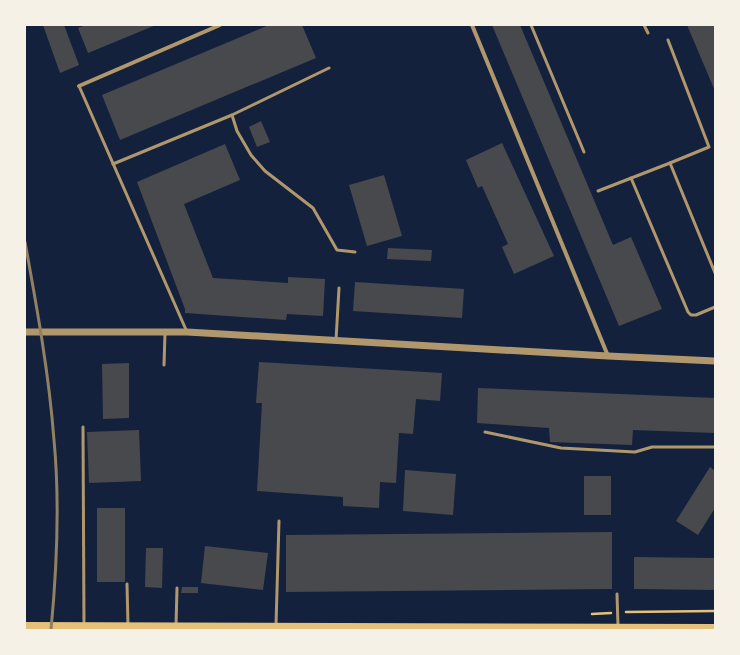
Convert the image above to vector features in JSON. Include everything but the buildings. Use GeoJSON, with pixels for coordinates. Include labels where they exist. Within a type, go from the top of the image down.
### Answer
{"type":"FeatureCollection","features":[{"type":"Feature","properties":{"kind":"main road"},"geometry":{"type":"LineString","coordinates":[[25,626],[715,628]]}},
{"type":"Feature","properties":{"kind":"street"},"geometry":{"type":"LineString","coordinates":[[79,86],[220,25]]}},
{"type":"Feature","properties":{"kind":"street"},"geometry":{"type":"LineString","coordinates":[[472,25],[608,356]]}},
{"type":"Feature","properties":{"kind":"street"},"geometry":{"type":"LineString","coordinates":[[25,332],[187,332],[715,361]]}},
{"type":"Feature","properties":{"kind":"lane"},"geometry":{"type":"LineString","coordinates":[[530,25],[584,152]]}},
{"type":"Feature","properties":{"kind":"lane"},"geometry":{"type":"LineString","coordinates":[[644,25],[648,33]]}},
{"type":"Feature","properties":{"kind":"lane"},"geometry":{"type":"LineString","coordinates":[[598,191],[709,147],[668,40]]}},
{"type":"Feature","properties":{"kind":"lane"},"geometry":{"type":"LineString","coordinates":[[113,164],[232,115],[329,68]]}},
{"type":"Feature","properties":{"kind":"lane"},"geometry":{"type":"LineString","coordinates":[[79,86],[187,332]]}},
{"type":"Feature","properties":{"kind":"lane"},"geometry":{"type":"LineString","coordinates":[[232,115],[237,131],[251,155],[265,171],[313,208],[337,250],[355,252]]}},
{"type":"Feature","properties":{"kind":"lane"},"geometry":{"type":"LineString","coordinates":[[670,163],[715,273]]}},
{"type":"Feature","properties":{"kind":"lane"},"geometry":{"type":"LineString","coordinates":[[632,178],[688,312],[691,315],[696,315],[715,307]]}},
{"type":"Feature","properties":{"kind":"lane"},"geometry":{"type":"LineString","coordinates":[[336,340],[340,288]]}},
{"type":"Feature","properties":{"kind":"lane"},"geometry":{"type":"LineString","coordinates":[[164,365],[165,332]]}},
{"type":"Feature","properties":{"kind":"lane"},"geometry":{"type":"LineString","coordinates":[[83,428],[84,625]]}},
{"type":"Feature","properties":{"kind":"lane"},"geometry":{"type":"LineString","coordinates":[[485,432],[561,448],[635,452],[652,447],[715,447]]}},
{"type":"Feature","properties":{"kind":"lane"},"geometry":{"type":"LineString","coordinates":[[276,627],[278,521]]}},
{"type":"Feature","properties":{"kind":"lane"},"geometry":{"type":"LineString","coordinates":[[128,584],[128,626]]}},
{"type":"Feature","properties":{"kind":"lane"},"geometry":{"type":"LineString","coordinates":[[176,627],[177,588]]}},
{"type":"Feature","properties":{"kind":"lane"},"geometry":{"type":"LineString","coordinates":[[617,594],[618,628]]}},
{"type":"Feature","properties":{"kind":"path"},"geometry":{"type":"LineString","coordinates":[[592,614],[618,612],[715,611]]}},
{"type":"Feature","properties":{"kind":"railway"},"geometry":{"type":"LineString","coordinates":[[25,242],[46,366],[56,464],[57,535],[51,630]]}}]}
